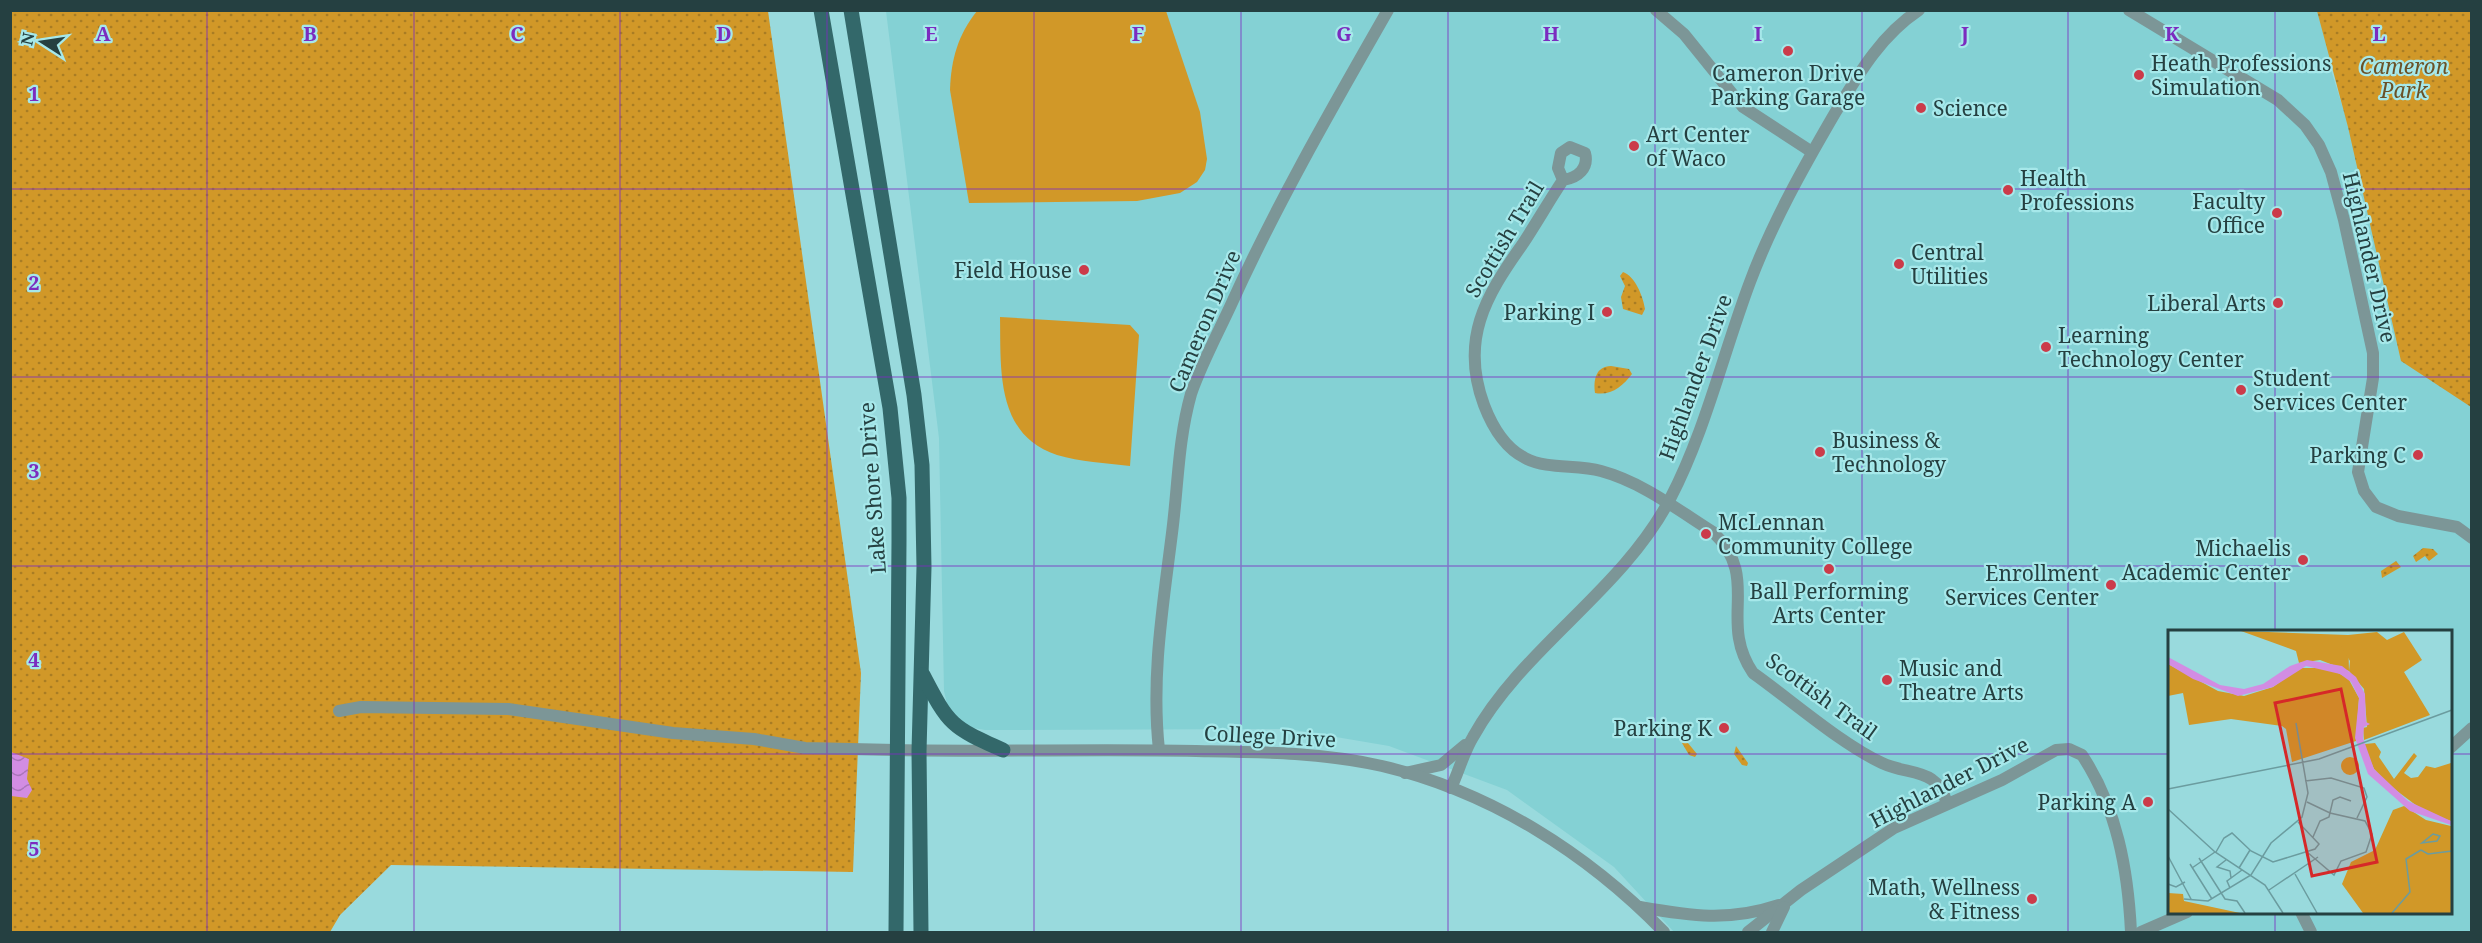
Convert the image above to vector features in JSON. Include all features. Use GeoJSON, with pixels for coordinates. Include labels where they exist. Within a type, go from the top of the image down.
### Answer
{"type":"FeatureCollection","features":[{"type":"Feature","properties":{"kind":"main road","name":"Lake Shore Drive"},"geometry":{"type":"LineString","coordinates":[[821,10],[888,399],[896,459],[900,572],[896,750],[896,933]]}},
{"type":"Feature","properties":{"kind":"main road"},"geometry":{"type":"LineString","coordinates":[[851,10],[919,431],[924,567],[919,751],[921,933]]}},
{"type":"Feature","properties":{"kind":"main road"},"geometry":{"type":"LineString","coordinates":[[922,672],[952,724],[962,732],[1002,750]]}},
{"type":"Feature","properties":{"kind":"street","name":"Cameron Drive"},"geometry":{"type":"LineString","coordinates":[[1159,750],[1155,710],[1162,599],[1172,534],[1182,431],[1192,392],[1272,218],[1306,152],[1388,10]]}},
{"type":"Feature","properties":{"kind":"street"},"geometry":{"type":"LineString","coordinates":[[1656,10],[1684,34],[1743,107],[1812,152]]}},
{"type":"Feature","properties":{"kind":"street","name":"Highlander Drive"},"geometry":{"type":"LineString","coordinates":[[1405,773],[1441,765],[1456,754],[1510,686],[1622,570],[1667,504],[1689,455],[1750,280],[1795,183],[1879,44],[1919,10]]}},
{"type":"Feature","properties":{"kind":"street","name":"Highlander Drive"},"geometry":{"type":"LineString","coordinates":[[2128,10],[2278,100],[2305,125],[2319,145],[2331,172],[2344,220],[2373,353],[2373,378],[2358,472],[2364,491],[2376,507],[2398,516],[2457,527],[2472,538]]}},
{"type":"Feature","properties":{"kind":"street","name":"Scottish Trail"},"geometry":{"type":"LineString","coordinates":[[1563,180],[1505,268],[1480,318],[1474,342],[1478,389],[1498,434],[1526,458],[1553,465],[1600,470],[1627,480],[1713,532],[1725,543],[1735,562],[1739,590],[1737,635],[1744,660],[1753,673],[1881,762],[1930,777],[1944,794],[1947,804]]}},
{"type":"Feature","properties":{"kind":"street","name":"College Drive"},"geometry":{"type":"LineString","coordinates":[[339,711],[361,707],[508,709],[673,733],[754,739],[805,748],[919,751],[1295,752],[1334,757],[1405,773],[1451,788],[1537,830],[1602,875],[1640,907],[1664,933]]}},
{"type":"Feature","properties":{"kind":"street"},"geometry":{"type":"LineString","coordinates":[[2452,747],[2472,728]]}},
{"type":"Feature","properties":{"kind":"street","name":"Highlander Drive"},"geometry":{"type":"LineString","coordinates":[[1451,788],[1473,735]]}},
{"type":"Feature","properties":{"kind":"street","name":"Highlander Drive"},"geometry":{"type":"LineString","coordinates":[[1748,933],[1786,903],[1894,828],[2002,780],[2056,750],[2075,751],[2087,762],[2113,817],[2129,887],[2131,933]]}},
{"type":"Feature","properties":{"kind":"street"},"geometry":{"type":"LineString","coordinates":[[1772,933],[1786,903]]}},
{"type":"Feature","properties":{"kind":"street","name":"Highlander Drive"},"geometry":{"type":"LineString","coordinates":[[1640,907],[1688,916],[1721,918],[1755,913],[1786,903]]}},
{"type":"Feature","properties":{"kind":"street"},"geometry":{"type":"LineString","coordinates":[[2141,933],[2185,913]]}},
{"type":"Feature","properties":{"kind":"street"},"geometry":{"type":"LineString","coordinates":[[2301,913],[2311,933]]}},
{"type":"Feature","properties":{"kind":"shaded area","name":"McLennan Community College"},"geometry":{"type":"Polygon","coordinates":[[[886,11],[2325,11],[2331,70],[2362,168],[2471,405],[2471,932],[1674,932],[1614,867],[1507,790],[1389,746],[1289,729],[985,730],[968,727],[954,716],[947,704],[944,691],[939,438],[886,11]]]}},
{"type":"Feature","properties":{"kind":"green space"},"geometry":{"type":"Polygon","coordinates":[[[10,11],[768,11],[861,673],[853,872],[391,865],[340,915],[330,932],[11,932],[10,11]]]}},
{"type":"Feature","properties":{"kind":"green space"},"geometry":{"type":"Polygon","coordinates":[[[977,11],[1166,11],[1200,112],[1207,159],[1205,170],[1197,182],[1180,193],[1137,201],[969,203],[950,90],[952,68],[960,38],[977,11]]]}},
{"type":"Feature","properties":{"kind":"green space","name":"Cameron Park"},"geometry":{"type":"Polygon","coordinates":[[[2317,11],[2471,11],[2471,407],[2401,361],[2348,127],[2317,11]]]}},
{"type":"Feature","properties":{"kind":"green space"},"geometry":{"type":"Polygon","coordinates":[[[1623,272],[1635,282],[1640,293],[1645,309],[1642,315],[1623,309],[1621,297],[1625,286],[1620,276],[1623,272]]]}},
{"type":"Feature","properties":{"kind":"green space"},"geometry":{"type":"Polygon","coordinates":[[[1000,317],[1130,325],[1139,335],[1130,466],[1084,461],[1057,455],[1037,445],[1022,432],[1012,416],[1002,378],[1000,317]]]}},
{"type":"Feature","properties":{"kind":"green space"},"geometry":{"type":"Polygon","coordinates":[[[1611,366],[1629,369],[1632,374],[1616,389],[1601,394],[1595,393],[1599,371],[1611,366]]]}},
{"type":"Feature","properties":{"kind":"green space"},"geometry":{"type":"Polygon","coordinates":[[[2423,548],[2433,549],[2438,554],[2429,561],[2425,556],[2416,562],[2413,556],[2423,548]]]}},
{"type":"Feature","properties":{"kind":"green space"},"geometry":{"type":"Polygon","coordinates":[[[2396,561],[2401,567],[2382,578],[2381,571],[2396,561]]]}},
{"type":"Feature","properties":{"kind":"green space"},"geometry":{"type":"Polygon","coordinates":[[[1683,737],[1697,754],[1695,757],[1689,755],[1682,743],[1683,737]]]}},
{"type":"Feature","properties":{"kind":"green space"},"geometry":{"type":"Polygon","coordinates":[[[1736,746],[1748,763],[1747,766],[1742,765],[1734,754],[1736,746]]]}},
{"type":"Feature","properties":{"kind":"water"},"geometry":{"type":"Polygon","coordinates":[[[11,752],[29,759],[27,779],[32,790],[27,798],[11,796],[11,752]]]}},
{"type":"Feature","properties":{"kind":"place","name":"Cameron Drive Parking Garage"},"geometry":{"type":"Point","coordinates":[1788,51]}},
{"type":"Feature","properties":{"kind":"place","name":"Heath Professions Simulation"},"geometry":{"type":"Point","coordinates":[2139,75]}},
{"type":"Feature","properties":{"kind":"place","name":"Science"},"geometry":{"type":"Point","coordinates":[1921,108]}},
{"type":"Feature","properties":{"kind":"place","name":"Art Center of Waco"},"geometry":{"type":"Point","coordinates":[1634,146]}},
{"type":"Feature","properties":{"kind":"place","name":"Health Professions"},"geometry":{"type":"Point","coordinates":[2008,190]}},
{"type":"Feature","properties":{"kind":"place","name":"Faculty Office"},"geometry":{"type":"Point","coordinates":[2277,213]}},
{"type":"Feature","properties":{"kind":"place","name":"Central Utilities"},"geometry":{"type":"Point","coordinates":[1899,264]}},
{"type":"Feature","properties":{"kind":"place","name":"Field House"},"geometry":{"type":"Point","coordinates":[1084,270]}},
{"type":"Feature","properties":{"kind":"place","name":"Liberal Arts"},"geometry":{"type":"Point","coordinates":[2278,303]}},
{"type":"Feature","properties":{"kind":"place","name":"Parking I"},"geometry":{"type":"Point","coordinates":[1607,312]}},
{"type":"Feature","properties":{"kind":"place","name":"Learning Technology Center"},"geometry":{"type":"Point","coordinates":[2046,347]}},
{"type":"Feature","properties":{"kind":"place","name":"Student Services Center"},"geometry":{"type":"Point","coordinates":[2241,390]}},
{"type":"Feature","properties":{"kind":"place","name":"Business & Technology"},"geometry":{"type":"Point","coordinates":[1820,452]}},
{"type":"Feature","properties":{"kind":"place","name":"Parking C"},"geometry":{"type":"Point","coordinates":[2418,455]}},
{"type":"Feature","properties":{"kind":"place","name":"McLennan Community College"},"geometry":{"type":"Point","coordinates":[1706,534]}},
{"type":"Feature","properties":{"kind":"place","name":"Michaelis Academic Center"},"geometry":{"type":"Point","coordinates":[2303,560]}},
{"type":"Feature","properties":{"kind":"place","name":"Ball Performing Arts Center"},"geometry":{"type":"Point","coordinates":[1829,569]}},
{"type":"Feature","properties":{"kind":"place","name":"Enrollment Services Center"},"geometry":{"type":"Point","coordinates":[2111,585]}},
{"type":"Feature","properties":{"kind":"place","name":"Music and Theatre Arts"},"geometry":{"type":"Point","coordinates":[1887,680]}},
{"type":"Feature","properties":{"kind":"place","name":"Parking K"},"geometry":{"type":"Point","coordinates":[1724,728]}},
{"type":"Feature","properties":{"kind":"place","name":"Parking A"},"geometry":{"type":"Point","coordinates":[2148,802]}},
{"type":"Feature","properties":{"kind":"place","name":"Math, Wellness & Fitness"},"geometry":{"type":"Point","coordinates":[2032,899]}}]}
